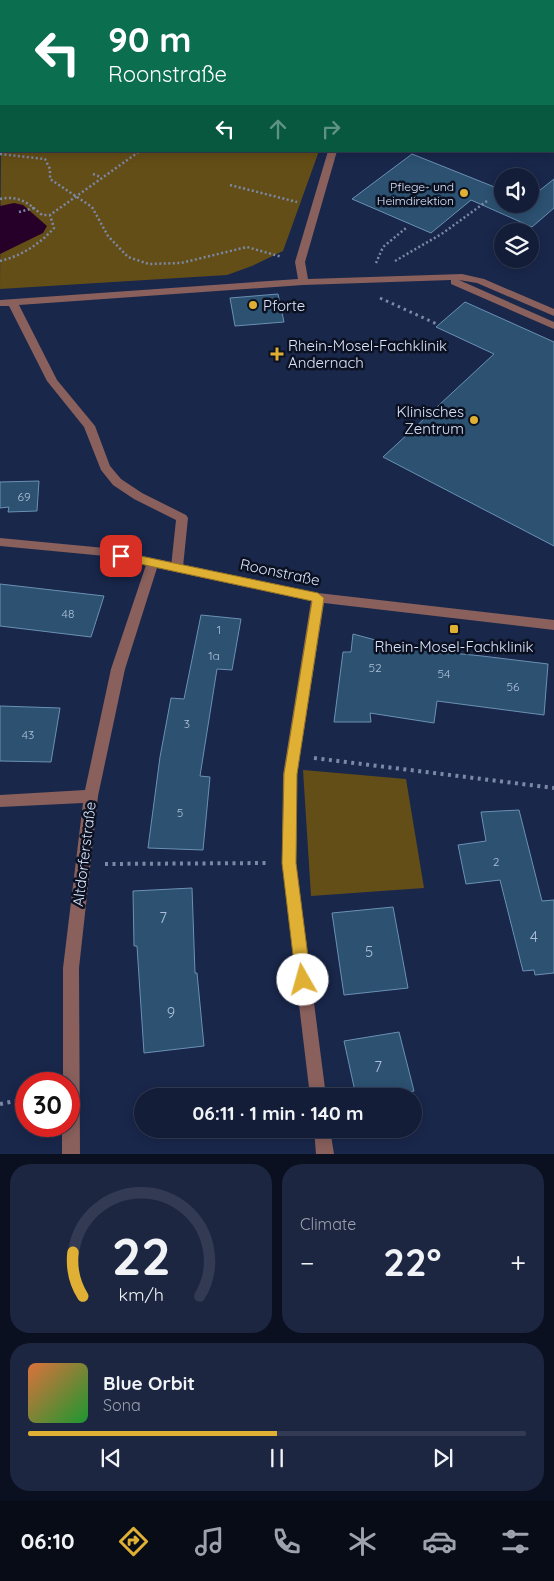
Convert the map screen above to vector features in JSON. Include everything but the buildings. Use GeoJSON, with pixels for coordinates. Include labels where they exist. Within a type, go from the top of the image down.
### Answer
{"type":"FeatureCollection","features":[{"type":"Feature","properties":{"kind":"street"},"geometry":{"type":"LineString","coordinates":[[303,282],[300,262],[333,152]]}},
{"type":"Feature","properties":{"kind":"street"},"geometry":{"type":"LineString","coordinates":[[177,567],[182,518],[138,496],[117,482],[105,467],[89,426],[52,381],[6,303],[303,282],[361,281],[374,276],[462,277],[480,281],[554,313]]}},
{"type":"Feature","properties":{"kind":"street"},"geometry":{"type":"LineString","coordinates":[[438,278],[469,287],[554,326]]}},
{"type":"Feature","properties":{"kind":"street","name":"Roonstraße"},"geometry":{"type":"LineString","coordinates":[[0,542],[105,552],[318,598],[554,626]]}},
{"type":"Feature","properties":{"kind":"street","name":"Altdorferstraße"},"geometry":{"type":"LineString","coordinates":[[71,1154],[71,968],[91,796],[118,669],[153,562]]}},
{"type":"Feature","properties":{"kind":"street"},"geometry":{"type":"LineString","coordinates":[[317,1088],[289,863],[290,774],[318,598]]}},
{"type":"Feature","properties":{"kind":"street"},"geometry":{"type":"LineString","coordinates":[[0,801],[91,796]]}},
{"type":"Feature","properties":{"kind":"street"},"geometry":{"type":"LineString","coordinates":[[323,1138],[325,1154]]}},
{"type":"Feature","properties":{"kind":"path"},"geometry":{"type":"LineString","coordinates":[[0,199],[9,196],[27,200],[42,215],[50,215],[139,152]]}},
{"type":"Feature","properties":{"kind":"path"},"geometry":{"type":"LineString","coordinates":[[0,154],[6,156],[33,156],[45,159],[50,169],[50,179],[92,207],[108,236],[128,257],[149,264],[181,263],[247,247],[300,262]]}},
{"type":"Feature","properties":{"kind":"path"},"geometry":{"type":"LineString","coordinates":[[93,174],[102,177]]}},
{"type":"Feature","properties":{"kind":"path"},"geometry":{"type":"LineString","coordinates":[[230,184],[316,207]]}},
{"type":"Feature","properties":{"kind":"path"},"geometry":{"type":"LineString","coordinates":[[374,276],[443,234],[487,201]]}},
{"type":"Feature","properties":{"kind":"path"},"geometry":{"type":"LineString","coordinates":[[19,212],[34,208]]}},
{"type":"Feature","properties":{"kind":"path"},"geometry":{"type":"LineString","coordinates":[[0,261],[20,253],[47,237],[54,228],[50,215]]}},
{"type":"Feature","properties":{"kind":"path"},"geometry":{"type":"LineString","coordinates":[[374,276],[377,255],[383,246],[406,228]]}},
{"type":"Feature","properties":{"kind":"path"},"geometry":{"type":"LineString","coordinates":[[361,281],[363,290],[439,325]]}},
{"type":"Feature","properties":{"kind":"path"},"geometry":{"type":"LineString","coordinates":[[293,755],[554,788]]}},
{"type":"Feature","properties":{"kind":"path"},"geometry":{"type":"LineString","coordinates":[[83,864],[289,863]]}},
{"type":"Feature","properties":{"kind":"path"},"geometry":{"type":"LineString","coordinates":[[0,1104],[15,1101]]}},
{"type":"Feature","properties":{"kind":"shaded area"},"geometry":{"type":"Polygon","coordinates":[[[1,152],[319,152],[283,251],[252,266],[227,275],[0,289],[1,152]]]}},
{"type":"Feature","properties":{"kind":"shaded area"},"geometry":{"type":"Polygon","coordinates":[[[14,203],[23,205],[47,226],[43,233],[0,254],[0,206],[14,203]]]}},
{"type":"Feature","properties":{"kind":"shaded area"},"geometry":{"type":"Polygon","coordinates":[[[303,770],[406,779],[424,888],[311,896],[303,770]]]}},
{"type":"Feature","properties":{"kind":"place","name":"Pflege- und Heimdirektion"},"geometry":{"type":"Point","coordinates":[464,193]}},
{"type":"Feature","properties":{"kind":"place","name":"Pforte"},"geometry":{"type":"Point","coordinates":[253,305]}},
{"type":"Feature","properties":{"kind":"place","name":"Rhein-Mosel-Fachklinik Andernach"},"geometry":{"type":"Point","coordinates":[277,354]}},
{"type":"Feature","properties":{"kind":"place","name":"Klinisches Zentrum"},"geometry":{"type":"Point","coordinates":[474,420]}},
{"type":"Feature","properties":{"kind":"place","name":"Rhein-Mosel-Fachklinik"},"geometry":{"type":"Point","coordinates":[454,629]}},
{"type":"Feature","properties":{"kind":"route"},"geometry":{"type":"LineString","coordinates":[[121,556],[318,598],[290,774],[289,863],[303,980]]}}]}
